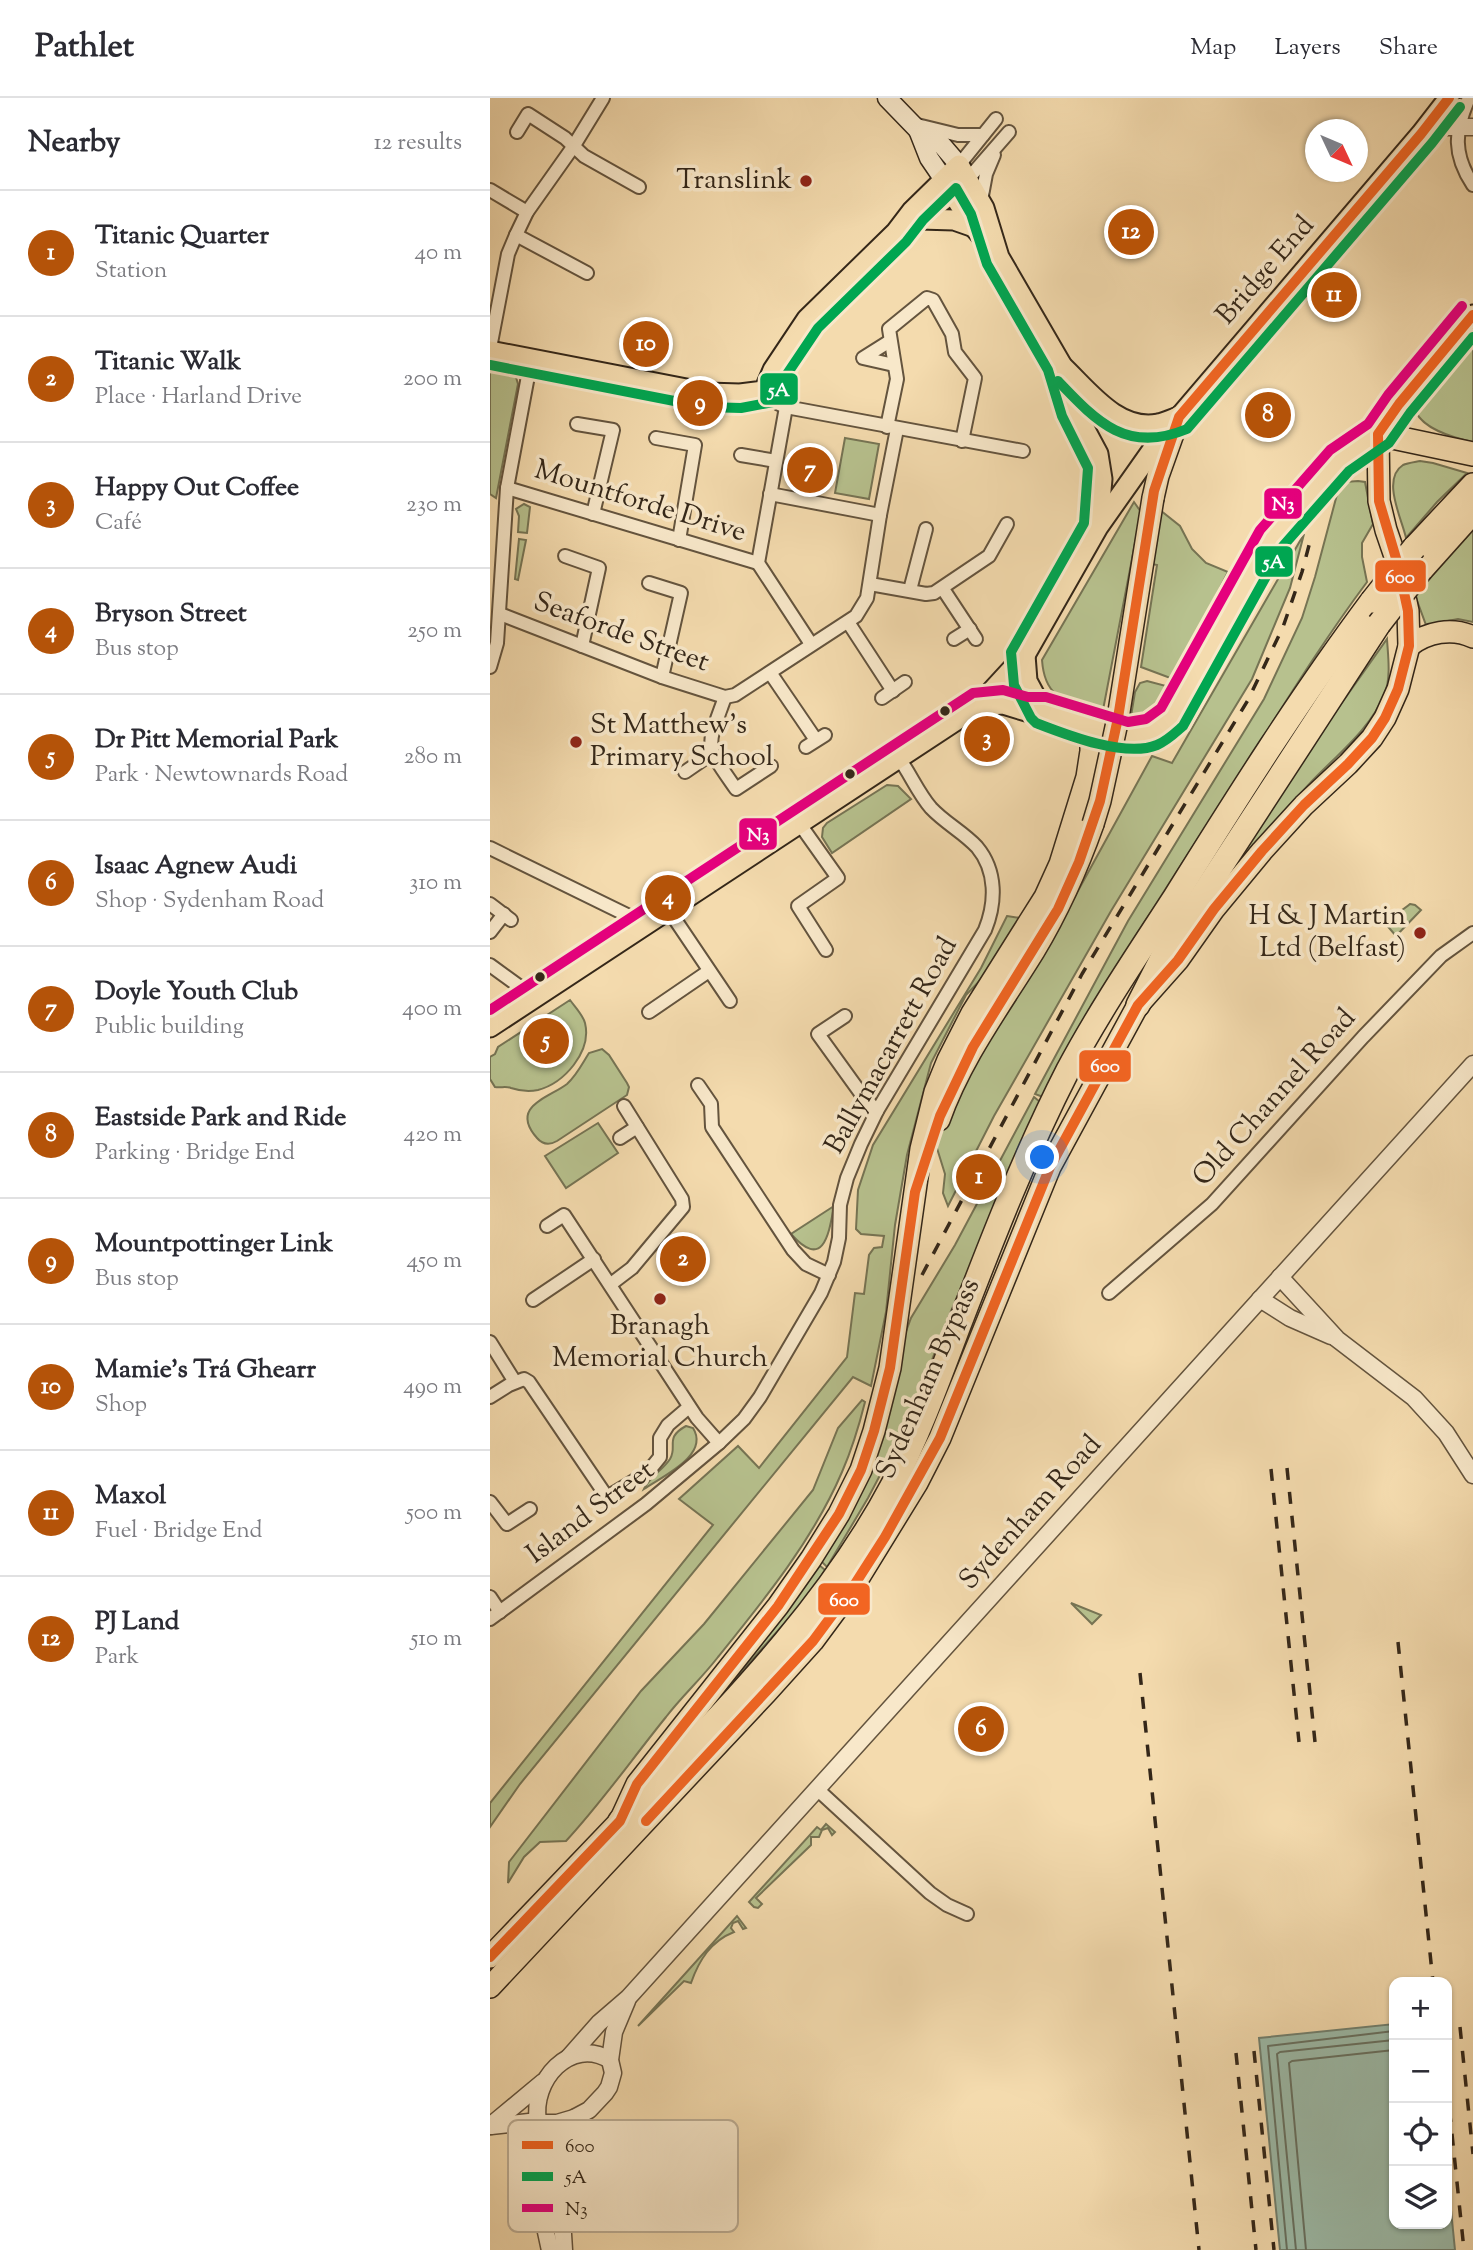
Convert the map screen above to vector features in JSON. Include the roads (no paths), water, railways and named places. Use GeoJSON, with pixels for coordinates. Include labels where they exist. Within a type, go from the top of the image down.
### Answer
{"type":"FeatureCollection","features":[{"type":"Feature","properties":{"kind":"highway","name":"Bridge End"},"geometry":{"type":"LineString","coordinates":[[915,1192],[940,1116],[960,1071],[1058,909],[1093,824],[1118,719],[1157,476],[1179,417]]}},
{"type":"Feature","properties":{"kind":"highway"},"geometry":{"type":"LineString","coordinates":[[1378,434],[1473,454]]}},
{"type":"Feature","properties":{"kind":"highway","name":"Sydenham Bypass"},"geometry":{"type":"LineString","coordinates":[[490,1987],[766,1693],[813,1641],[853,1587],[940,1438],[1050,1167],[1138,1005],[1178,960],[1214,909],[1262,851],[1372,738],[1385,718],[1398,689],[1409,646],[1408,611],[1398,565],[1378,501],[1378,434]]}},
{"type":"Feature","properties":{"kind":"highway"},"geometry":{"type":"LineString","coordinates":[[1138,1005],[1164,954],[1379,624],[1417,559],[1473,485]]}},
{"type":"Feature","properties":{"kind":"highway"},"geometry":{"type":"LineString","coordinates":[[490,1957],[706,1730],[811,1611],[892,1485],[929,1409],[1032,1141],[1110,996],[1306,691],[1372,601],[1473,512]]}},
{"type":"Feature","properties":{"kind":"highway"},"geometry":{"type":"LineString","coordinates":[[1409,646],[1429,634],[1462,632],[1473,637]]}},
{"type":"Feature","properties":{"kind":"highway"},"geometry":{"type":"LineString","coordinates":[[620,1821],[637,1784],[778,1606],[811,1559],[839,1514],[861,1470],[890,1367],[926,1125],[947,1060],[972,1013],[1045,897],[1073,828],[1091,756],[1091,734],[1087,724]]}},
{"type":"Feature","properties":{"kind":"main road"},"geometry":{"type":"LineString","coordinates":[[887,98],[916,127],[941,144],[963,172],[981,201],[999,257]]}},
{"type":"Feature","properties":{"kind":"main road","name":"Bridge End"},"geometry":{"type":"LineString","coordinates":[[978,706],[1025,655],[1098,527],[1144,461],[1449,98]]}},
{"type":"Feature","properties":{"kind":"main road"},"geometry":{"type":"LineString","coordinates":[[916,127],[929,158],[974,228],[999,257],[1061,364],[1075,411],[1102,466],[1098,527]]}},
{"type":"Feature","properties":{"kind":"main road"},"geometry":{"type":"LineString","coordinates":[[896,232],[920,219],[963,172]]}},
{"type":"Feature","properties":{"kind":"main road"},"geometry":{"type":"LineString","coordinates":[[490,350],[707,393],[740,394],[764,391],[773,370],[797,331],[896,232],[912,211],[948,187]]}},
{"type":"Feature","properties":{"kind":"main road"},"geometry":{"type":"LineString","coordinates":[[920,219],[954,220],[974,228]]}},
{"type":"Feature","properties":{"kind":"main road"},"geometry":{"type":"LineString","coordinates":[[490,1027],[978,706],[1003,704],[1026,711],[1043,712],[1126,736],[1153,732],[1172,717],[1271,538],[1340,460],[1378,434],[1399,404],[1473,315]]}},
{"type":"Feature","properties":{"kind":"main road"},"geometry":{"type":"LineString","coordinates":[[1061,364],[1118,418],[1158,425],[1179,417]]}},
{"type":"Feature","properties":{"kind":"main road"},"geometry":{"type":"LineString","coordinates":[[1025,655],[1027,681],[1043,712]]}},
{"type":"Feature","properties":{"kind":"street"},"geometry":{"type":"LineString","coordinates":[[490,350],[508,254],[516,235],[527,212],[573,147],[603,98]]}},
{"type":"Feature","properties":{"kind":"street"},"geometry":{"type":"LineString","coordinates":[[1469,98],[1466,127],[1457,151],[1473,185]]}},
{"type":"Feature","properties":{"kind":"street"},"geometry":{"type":"LineString","coordinates":[[517,132],[528,114],[565,138],[584,156],[639,187]]}},
{"type":"Feature","properties":{"kind":"street"},"geometry":{"type":"LineString","coordinates":[[963,172],[983,135],[996,119]]}},
{"type":"Feature","properties":{"kind":"street"},"geometry":{"type":"LineString","coordinates":[[916,127],[958,135],[983,135]]}},
{"type":"Feature","properties":{"kind":"street"},"geometry":{"type":"LineString","coordinates":[[1421,134],[1440,127],[1466,127]]}},
{"type":"Feature","properties":{"kind":"street"},"geometry":{"type":"LineString","coordinates":[[981,201],[986,174],[999,145],[1009,132]]}},
{"type":"Feature","properties":{"kind":"street"},"geometry":{"type":"LineString","coordinates":[[963,172],[999,145]]}},
{"type":"Feature","properties":{"kind":"street"},"geometry":{"type":"LineString","coordinates":[[490,190],[527,212]]}},
{"type":"Feature","properties":{"kind":"street"},"geometry":{"type":"LineString","coordinates":[[516,235],[587,273]]}},
{"type":"Feature","properties":{"kind":"street"},"geometry":{"type":"LineString","coordinates":[[771,766],[736,789],[711,754],[709,744],[725,697],[744,691],[771,674],[811,644],[848,622],[864,607],[880,515],[897,379],[889,329],[927,298],[933,300],[952,334],[955,352],[975,378],[962,441]]}},
{"type":"Feature","properties":{"kind":"street"},"geometry":{"type":"LineString","coordinates":[[890,341],[863,358],[894,365]]}},
{"type":"Feature","properties":{"kind":"street"},"geometry":{"type":"LineString","coordinates":[[490,667],[498,643],[507,488],[531,360]]}},
{"type":"Feature","properties":{"kind":"street"},"geometry":{"type":"LineString","coordinates":[[764,391],[786,407],[1023,451]]}},
{"type":"Feature","properties":{"kind":"street"},"geometry":{"type":"LineString","coordinates":[[786,407],[758,563],[811,644]]}},
{"type":"Feature","properties":{"kind":"street"},"geometry":{"type":"LineString","coordinates":[[577,424],[613,430],[593,514]]}},
{"type":"Feature","properties":{"kind":"street"},"geometry":{"type":"LineString","coordinates":[[656,438],[695,445],[679,540]]}},
{"type":"Feature","properties":{"kind":"street"},"geometry":{"type":"LineString","coordinates":[[741,455],[776,461]]}},
{"type":"Feature","properties":{"kind":"street","name":"Mountforde Drive"},"geometry":{"type":"LineString","coordinates":[[507,488],[758,563]]}},
{"type":"Feature","properties":{"kind":"street"},"geometry":{"type":"LineString","coordinates":[[770,494],[880,515]]}},
{"type":"Feature","properties":{"kind":"street"},"geometry":{"type":"LineString","coordinates":[[870,584],[926,594],[943,589],[989,556],[1007,524]]}},
{"type":"Feature","properties":{"kind":"street"},"geometry":{"type":"LineString","coordinates":[[910,590],[926,529]]}},
{"type":"Feature","properties":{"kind":"street"},"geometry":{"type":"LineString","coordinates":[[565,556],[599,568],[582,646]]}},
{"type":"Feature","properties":{"kind":"street"},"geometry":{"type":"LineString","coordinates":[[649,583],[681,593],[662,677]]}},
{"type":"Feature","properties":{"kind":"street"},"geometry":{"type":"LineString","coordinates":[[943,589],[973,634],[954,639]]}},
{"type":"Feature","properties":{"kind":"street","name":"Seaforde Street"},"geometry":{"type":"LineString","coordinates":[[500,614],[662,677],[725,697]]}},
{"type":"Feature","properties":{"kind":"street"},"geometry":{"type":"LineString","coordinates":[[848,622],[887,694],[905,682]]}},
{"type":"Feature","properties":{"kind":"street"},"geometry":{"type":"LineString","coordinates":[[771,674],[816,741]]}},
{"type":"Feature","properties":{"kind":"street"},"geometry":{"type":"LineString","coordinates":[[685,772],[711,754]]}},
{"type":"Feature","properties":{"kind":"street","name":"Ballymacarrett Road"},"geometry":{"type":"LineString","coordinates":[[719,1443],[744,1419],[760,1397],[821,1293],[837,1250],[840,1205],[847,1178],[877,1111],[985,930],[991,914],[994,895],[989,870],[977,847],[949,826],[930,806],[898,757]]}},
{"type":"Feature","properties":{"kind":"street"},"geometry":{"type":"LineString","coordinates":[[799,823],[838,878],[798,906],[826,950]]}},
{"type":"Feature","properties":{"kind":"street"},"geometry":{"type":"LineString","coordinates":[[490,848],[629,916],[640,927]]}},
{"type":"Feature","properties":{"kind":"street"},"geometry":{"type":"LineString","coordinates":[[490,904],[507,917],[490,932]]}},
{"type":"Feature","properties":{"kind":"street"},"geometry":{"type":"LineString","coordinates":[[668,909],[730,1001]]}},
{"type":"Feature","properties":{"kind":"street","name":"Old Channel Road"},"geometry":{"type":"LineString","coordinates":[[1109,1293],[1212,1204],[1432,965],[1473,933]]}},
{"type":"Feature","properties":{"kind":"street"},"geometry":{"type":"LineString","coordinates":[[490,965],[534,998]]}},
{"type":"Feature","properties":{"kind":"street"},"geometry":{"type":"LineString","coordinates":[[649,1012],[709,971]]}},
{"type":"Feature","properties":{"kind":"street"},"geometry":{"type":"LineString","coordinates":[[845,1016],[818,1034],[862,1095],[877,1111]]}},
{"type":"Feature","properties":{"kind":"street","name":"Sydenham Road"},"geometry":{"type":"LineString","coordinates":[[569,2057],[599,2023],[628,1998],[1471,1068]]}},
{"type":"Feature","properties":{"kind":"street"},"geometry":{"type":"LineString","coordinates":[[698,1085],[711,1104],[712,1127],[793,1250],[806,1264],[829,1275]]}},
{"type":"Feature","properties":{"kind":"street"},"geometry":{"type":"LineString","coordinates":[[611,1284],[632,1268],[683,1207],[682,1199],[624,1106]]}},
{"type":"Feature","properties":{"kind":"street"},"geometry":{"type":"LineString","coordinates":[[620,1138],[637,1127]]}},
{"type":"Feature","properties":{"kind":"street"},"geometry":{"type":"LineString","coordinates":[[547,1226],[564,1214],[689,1407],[719,1443]]}},
{"type":"Feature","properties":{"kind":"street"},"geometry":{"type":"LineString","coordinates":[[533,1300],[594,1259]]}},
{"type":"Feature","properties":{"kind":"street"},"geometry":{"type":"LineString","coordinates":[[1280,1277],[1337,1339],[1414,1398],[1446,1433],[1473,1475]]}},
{"type":"Feature","properties":{"kind":"street"},"geometry":{"type":"LineString","coordinates":[[1260,1299],[1290,1318],[1337,1339]]}},
{"type":"Feature","properties":{"kind":"street"},"geometry":{"type":"LineString","coordinates":[[490,1342],[515,1382]]}},
{"type":"Feature","properties":{"kind":"street"},"geometry":{"type":"LineString","coordinates":[[490,1397],[524,1379],[534,1387],[607,1497],[647,1473],[660,1457],[660,1438],[668,1425],[689,1407]]}},
{"type":"Feature","properties":{"kind":"street","name":"Island Street"},"geometry":{"type":"LineString","coordinates":[[495,1615],[611,1532],[719,1443]]}},
{"type":"Feature","properties":{"kind":"street"},"geometry":{"type":"LineString","coordinates":[[490,1502],[507,1524],[530,1509]]}},
{"type":"Feature","properties":{"kind":"street"},"geometry":{"type":"LineString","coordinates":[[490,1597],[495,1615]]}},
{"type":"Feature","properties":{"kind":"street"},"geometry":{"type":"LineString","coordinates":[[817,1789],[930,1893],[967,1914]]}},
{"type":"Feature","properties":{"kind":"street","name":"Sydenham Road"},"geometry":{"type":"LineString","coordinates":[[610,2060],[614,2032],[628,1998]]}},
{"type":"Feature","properties":{"kind":"street"},"geometry":{"type":"LineString","coordinates":[[491,2126],[569,2057],[593,2052],[610,2060],[613,2073],[609,2087],[589,2110],[567,2120]]}},
{"type":"Feature","properties":{"kind":"street"},"geometry":{"type":"LineString","coordinates":[[540,2120],[537,2102],[543,2082]]}},
{"type":"Feature","properties":{"kind":"street"},"geometry":{"type":"LineString","coordinates":[[546,2232],[550,2250]]}},
{"type":"Feature","properties":{"kind":"street"},"geometry":{"type":"LineString","coordinates":[[563,2232],[564,2250]]}},
{"type":"Feature","properties":{"kind":"water"},"geometry":{"type":"Polygon","coordinates":[[[1389,2025],[1389,2229],[1452,2229],[1452,2220],[1455,2250],[1280,2250],[1259,2038],[1389,2025]]]}},
{"type":"Feature","properties":{"kind":"railway"},"geometry":{"type":"LineString","coordinates":[[922,1275],[1082,974],[1248,700],[1283,627],[1312,534]]}},
{"type":"Feature","properties":{"kind":"railway"},"geometry":{"type":"LineString","coordinates":[[1287,1468],[1315,1742]]}},
{"type":"Feature","properties":{"kind":"railway"},"geometry":{"type":"LineString","coordinates":[[1271,1469],[1299,1742]]}},
{"type":"Feature","properties":{"kind":"railway"},"geometry":{"type":"LineString","coordinates":[[1398,1642],[1432,1977]]}},
{"type":"Feature","properties":{"kind":"railway"},"geometry":{"type":"LineString","coordinates":[[1140,1673],[1199,2250]]}},
{"type":"Feature","properties":{"kind":"railway"},"geometry":{"type":"LineString","coordinates":[[1460,2027],[1473,2154]]}},
{"type":"Feature","properties":{"kind":"railway"},"geometry":{"type":"LineString","coordinates":[[1254,2051],[1274,2250]]}},
{"type":"Feature","properties":{"kind":"railway"},"geometry":{"type":"LineString","coordinates":[[1236,2053],[1256,2250]]}},
{"type":"Feature","properties":{"kind":"railway"},"geometry":{"type":"LineString","coordinates":[[1449,2103],[1464,2250]]}},
{"type":"Feature","properties":{"kind":"place","name":"Translink"},"geometry":{"type":"Point","coordinates":[806,181]}},
{"type":"Feature","properties":{"kind":"place","name":"PJ Land"},"geometry":{"type":"Point","coordinates":[1131,232]}},
{"type":"Feature","properties":{"kind":"place","name":"Maxol"},"geometry":{"type":"Point","coordinates":[1334,295]}},
{"type":"Feature","properties":{"kind":"place","name":"Mamie's Trá Ghearr"},"geometry":{"type":"Point","coordinates":[646,344]}},
{"type":"Feature","properties":{"kind":"place","name":"Mountpottinger Link"},"geometry":{"type":"Point","coordinates":[700,403]}},
{"type":"Feature","properties":{"kind":"place","name":"Eastside Park and Ride"},"geometry":{"type":"Point","coordinates":[1268,415]}},
{"type":"Feature","properties":{"kind":"place","name":"Doyle Youth Club"},"geometry":{"type":"Point","coordinates":[810,470]}},
{"type":"Feature","properties":{"kind":"place","name":"Happy Out Coffee"},"geometry":{"type":"Point","coordinates":[987,739]}},
{"type":"Feature","properties":{"kind":"place","name":"St Matthew's Primary School"},"geometry":{"type":"Point","coordinates":[576,742]}},
{"type":"Feature","properties":{"kind":"place","name":"Bryson Street"},"geometry":{"type":"Point","coordinates":[668,898]}},
{"type":"Feature","properties":{"kind":"place","name":"H & J Martin Ltd (Belfast)"},"geometry":{"type":"Point","coordinates":[1420,933]}},
{"type":"Feature","properties":{"kind":"place","name":"Dr Pitt Memorial Park"},"geometry":{"type":"Point","coordinates":[546,1041]}},
{"type":"Feature","properties":{"kind":"place","name":"Titanic Quarter"},"geometry":{"type":"Point","coordinates":[979,1177]}},
{"type":"Feature","properties":{"kind":"place","name":"Titanic Walk"},"geometry":{"type":"Point","coordinates":[683,1259]}},
{"type":"Feature","properties":{"kind":"place","name":"Branagh Memorial Church"},"geometry":{"type":"Point","coordinates":[660,1299]}},
{"type":"Feature","properties":{"kind":"place","name":"Isaac Agnew Audi"},"geometry":{"type":"Point","coordinates":[981,1729]}}]}
